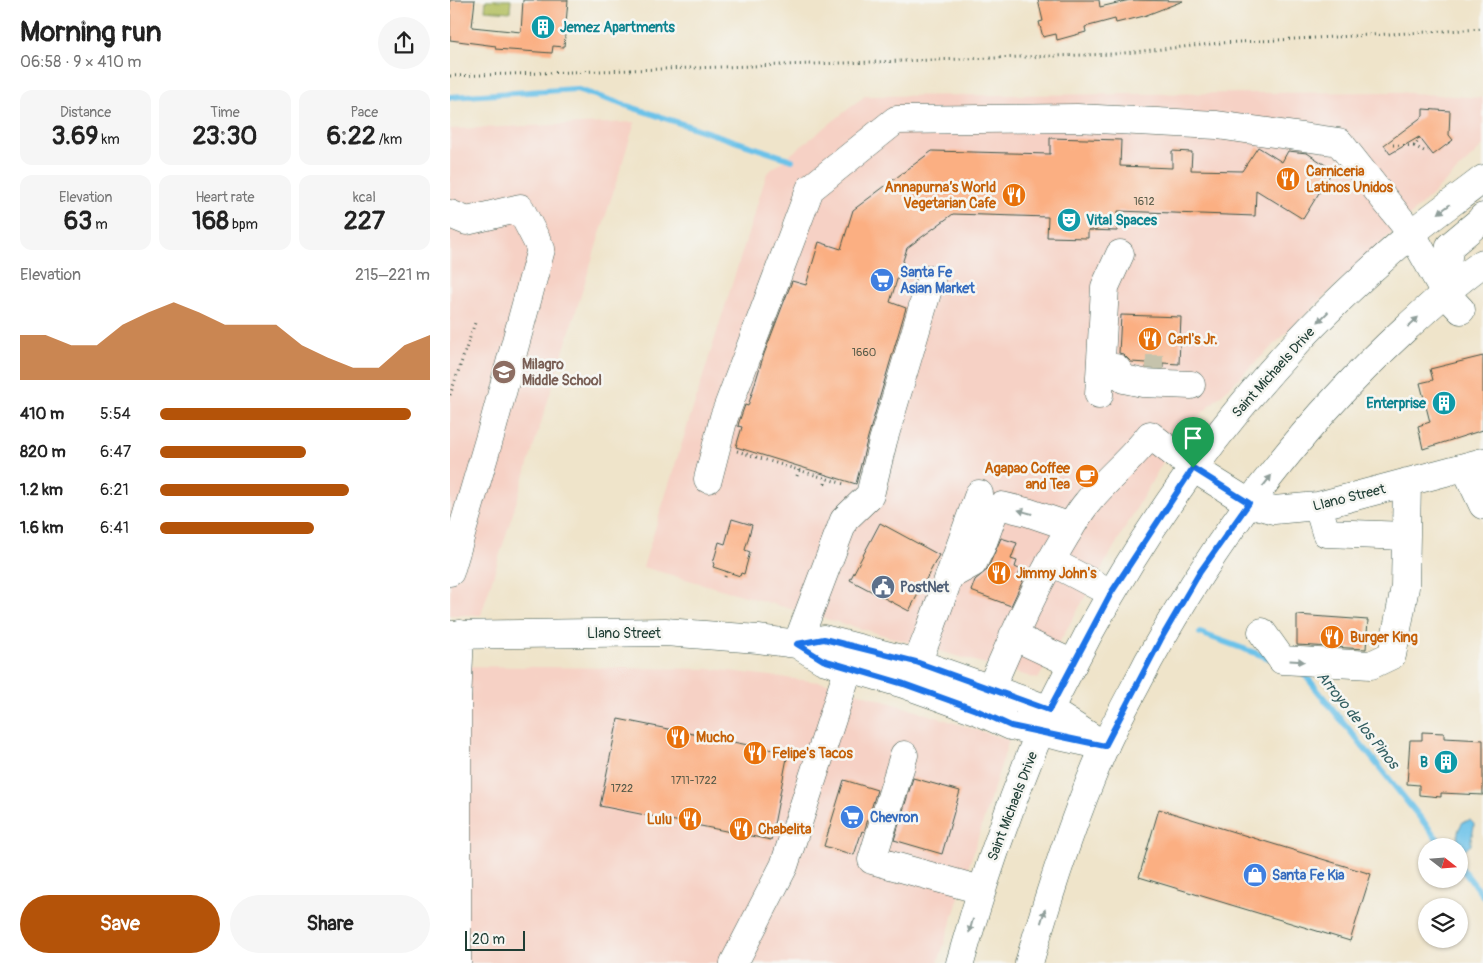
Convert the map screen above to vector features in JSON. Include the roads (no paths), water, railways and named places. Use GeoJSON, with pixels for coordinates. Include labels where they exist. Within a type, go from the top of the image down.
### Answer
{"type":"FeatureCollection","features":[{"type":"Feature","properties":{"kind":"main road"},"geometry":{"type":"LineString","coordinates":[[708,479],[724,417],[810,189],[896,120],[1077,118],[1217,125],[1339,142],[1412,234],[1453,302]]}},
{"type":"Feature","properties":{"kind":"main road","name":"Saint Michaels Drive"},"geometry":{"type":"LineString","coordinates":[[960,963],[981,890],[1017,790],[1045,721],[1111,593],[1193,468],[1243,404],[1292,348],[1345,295],[1412,234],[1483,179]]}},
{"type":"Feature","properties":{"kind":"main road"},"geometry":{"type":"LineString","coordinates":[[450,214],[467,221],[520,208],[541,249],[494,426],[450,572]]}},
{"type":"Feature","properties":{"kind":"main road"},"geometry":{"type":"LineString","coordinates":[[1453,302],[1446,267],[1450,246],[1480,222],[1483,217]]}},
{"type":"Feature","properties":{"kind":"main road"},"geometry":{"type":"LineString","coordinates":[[1029,963],[1055,879],[1105,746],[1157,647],[1200,572],[1249,503],[1332,402],[1381,351],[1453,302],[1474,269],[1483,250]]}},
{"type":"Feature","properties":{"kind":"main road"},"geometry":{"type":"LineString","coordinates":[[1099,395],[1109,363],[1105,287],[1120,254]]}},
{"type":"Feature","properties":{"kind":"main road"},"geometry":{"type":"LineString","coordinates":[[797,644],[844,520],[870,496],[883,442],[931,279]]}},
{"type":"Feature","properties":{"kind":"main road"},"geometry":{"type":"LineString","coordinates":[[1109,363],[1155,369],[1197,379],[1143,383],[1124,379],[1109,363]]}},
{"type":"Feature","properties":{"kind":"main road","name":"Llano Street"},"geometry":{"type":"LineString","coordinates":[[1071,527],[1087,503],[1150,435],[1193,468],[1249,503],[1274,510],[1318,506],[1474,464]]}},
{"type":"Feature","properties":{"kind":"main road"},"geometry":{"type":"LineString","coordinates":[[1474,464],[1483,505]]}},
{"type":"Feature","properties":{"kind":"main road"},"geometry":{"type":"LineString","coordinates":[[1262,632],[1282,660],[1371,666],[1392,655],[1405,587],[1407,482]]}},
{"type":"Feature","properties":{"kind":"main road"},"geometry":{"type":"LineString","coordinates":[[916,662],[950,576],[979,494]]}},
{"type":"Feature","properties":{"kind":"main road"},"geometry":{"type":"LineString","coordinates":[[950,576],[973,563],[982,545],[995,509],[1002,506],[1027,512],[1071,527],[1050,561],[1013,636],[990,690]]}},
{"type":"Feature","properties":{"kind":"main road"},"geometry":{"type":"LineString","coordinates":[[1318,506],[1326,533],[1406,536]]}},
{"type":"Feature","properties":{"kind":"main road"},"geometry":{"type":"LineString","coordinates":[[1050,561],[1111,593]]}},
{"type":"Feature","properties":{"kind":"main road","name":"Llano Street"},"geometry":{"type":"LineString","coordinates":[[455,634],[665,632],[797,644],[824,639],[916,662],[990,690],[1045,721],[1105,746]]}},
{"type":"Feature","properties":{"kind":"main road"},"geometry":{"type":"LineString","coordinates":[[455,634],[457,703],[457,963]]}},
{"type":"Feature","properties":{"kind":"main road"},"geometry":{"type":"LineString","coordinates":[[1013,636],[1073,664]]}},
{"type":"Feature","properties":{"kind":"main road","name":"Llano Street"},"geometry":{"type":"LineString","coordinates":[[797,644],[823,660],[913,687],[976,710],[1011,726],[1045,721]]}},
{"type":"Feature","properties":{"kind":"main road"},"geometry":{"type":"LineString","coordinates":[[734,963],[784,866],[849,667]]}},
{"type":"Feature","properties":{"kind":"main road"},"geometry":{"type":"LineString","coordinates":[[904,755],[872,860],[981,890]]}},
{"type":"Feature","properties":{"kind":"water"},"geometry":{"type":"Polygon","coordinates":[[[1470,820],[1474,824],[1471,845],[1468,847],[1468,838],[1458,838],[1459,828],[1463,822],[1470,820]]]}},
{"type":"Feature","properties":{"kind":"waterway"},"geometry":{"type":"LineString","coordinates":[[450,97],[576,89],[792,160]]}},
{"type":"Feature","properties":{"kind":"waterway","name":"Arroyo de los Pinos"},"geometry":{"type":"LineString","coordinates":[[1200,633],[1269,658]]}},
{"type":"Feature","properties":{"kind":"waterway","name":"Arroyo de los Pinos"},"geometry":{"type":"LineString","coordinates":[[1301,670],[1437,838]]}},
{"type":"Feature","properties":{"kind":"waterway","name":"Arroyo de los Pinos"},"geometry":{"type":"LineString","coordinates":[[1468,877],[1483,896]]}},
{"type":"Feature","properties":{"kind":"tunnel"},"geometry":{"type":"LineString","coordinates":[[1146,369],[1163,369]]}},
{"type":"Feature","properties":{"kind":"place","name":"Jemez Apartments"},"geometry":{"type":"Point","coordinates":[543,27]}},
{"type":"Feature","properties":{"kind":"place","name":"Carniceria Latinos Unidos"},"geometry":{"type":"Point","coordinates":[1288,179]}},
{"type":"Feature","properties":{"kind":"place","name":"Annapurna’s World Vegetarian Cafe"},"geometry":{"type":"Point","coordinates":[1014,195]}},
{"type":"Feature","properties":{"kind":"place","name":"Vital Spaces"},"geometry":{"type":"Point","coordinates":[1069,220]}},
{"type":"Feature","properties":{"kind":"place","name":"Santa Fe Asian Market"},"geometry":{"type":"Point","coordinates":[882,280]}},
{"type":"Feature","properties":{"kind":"place","name":"Carl's Jr."},"geometry":{"type":"Point","coordinates":[1150,339]}},
{"type":"Feature","properties":{"kind":"place","name":"Milagro Middle School"},"geometry":{"type":"Point","coordinates":[504,372]}},
{"type":"Feature","properties":{"kind":"place","name":"Enterprise"},"geometry":{"type":"Point","coordinates":[1444,403]}},
{"type":"Feature","properties":{"kind":"place","name":"Agapao Coffee and Tea"},"geometry":{"type":"Point","coordinates":[1087,476]}},
{"type":"Feature","properties":{"kind":"place","name":"Jimmy John's"},"geometry":{"type":"Point","coordinates":[999,573]}},
{"type":"Feature","properties":{"kind":"place","name":"PostNet"},"geometry":{"type":"Point","coordinates":[883,587]}},
{"type":"Feature","properties":{"kind":"place","name":"Burger King"},"geometry":{"type":"Point","coordinates":[1332,637]}},
{"type":"Feature","properties":{"kind":"place","name":"Mucho"},"geometry":{"type":"Point","coordinates":[678,737]}},
{"type":"Feature","properties":{"kind":"place","name":"Felipe's Tacos"},"geometry":{"type":"Point","coordinates":[755,753]}},
{"type":"Feature","properties":{"kind":"place","name":"B"},"geometry":{"type":"Point","coordinates":[1446,762]}},
{"type":"Feature","properties":{"kind":"place","name":"Chevron"},"geometry":{"type":"Point","coordinates":[852,817]}},
{"type":"Feature","properties":{"kind":"place","name":"Lulu"},"geometry":{"type":"Point","coordinates":[690,819]}},
{"type":"Feature","properties":{"kind":"place","name":"Chabelita"},"geometry":{"type":"Point","coordinates":[741,829]}},
{"type":"Feature","properties":{"kind":"place","name":"Santa Fe Kia"},"geometry":{"type":"Point","coordinates":[1255,875]}}]}
